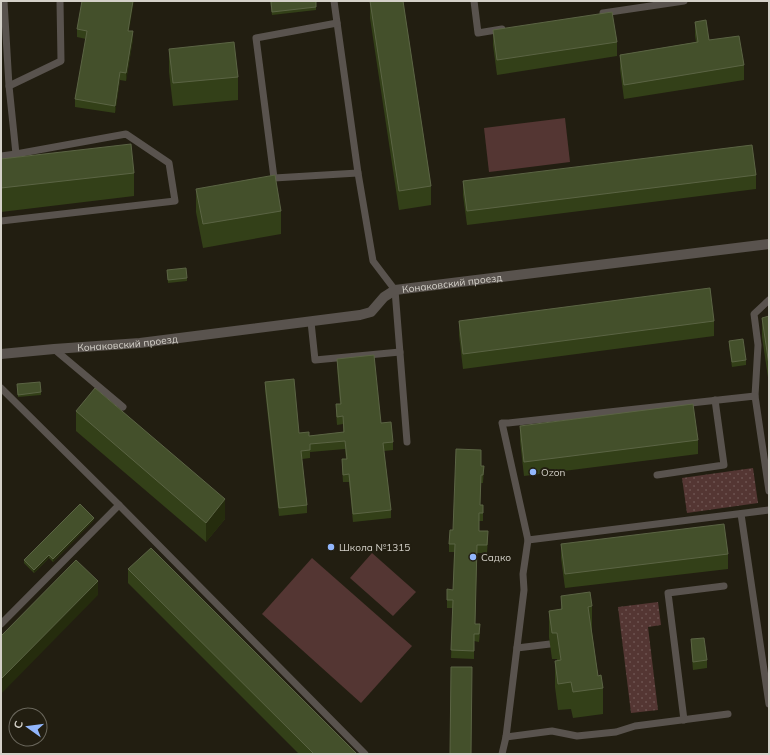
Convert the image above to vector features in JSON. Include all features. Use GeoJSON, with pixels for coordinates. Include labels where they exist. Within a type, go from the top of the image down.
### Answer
{"type":"FeatureCollection","features":[{"type":"Feature","properties":{"kind":"street","name":"Конаковский проезд"},"geometry":{"type":"LineString","coordinates":[[1,354],[140,343],[360,315],[371,312],[384,297],[395,290],[769,244]]}},
{"type":"Feature","properties":{"kind":"lane"},"geometry":{"type":"LineString","coordinates":[[4,1],[9,86],[16,154]]}},
{"type":"Feature","properties":{"kind":"lane"},"geometry":{"type":"LineString","coordinates":[[9,86],[61,60],[60,1]]}},
{"type":"Feature","properties":{"kind":"lane"},"geometry":{"type":"LineString","coordinates":[[334,1],[358,173],[373,261],[395,290],[407,442]]}},
{"type":"Feature","properties":{"kind":"lane"},"geometry":{"type":"LineString","coordinates":[[474,1],[478,33],[507,28]]}},
{"type":"Feature","properties":{"kind":"lane"},"geometry":{"type":"LineString","coordinates":[[595,15],[684,1]]}},
{"type":"Feature","properties":{"kind":"lane"},"geometry":{"type":"LineString","coordinates":[[337,23],[256,38],[274,178],[358,173]]}},
{"type":"Feature","properties":{"kind":"lane"},"geometry":{"type":"LineString","coordinates":[[1,156],[126,134],[168,163],[176,201],[1,221]]}},
{"type":"Feature","properties":{"kind":"lane"},"geometry":{"type":"LineString","coordinates":[[769,300],[754,314],[758,345],[755,396],[769,491]]}},
{"type":"Feature","properties":{"kind":"lane"},"geometry":{"type":"LineString","coordinates":[[311,322],[314,360],[400,352]]}},
{"type":"Feature","properties":{"kind":"lane"},"geometry":{"type":"LineString","coordinates":[[54,349],[123,407]]}},
{"type":"Feature","properties":{"kind":"lane"},"geometry":{"type":"LineString","coordinates":[[1,388],[365,754]]}},
{"type":"Feature","properties":{"kind":"lane"},"geometry":{"type":"LineString","coordinates":[[502,754],[506,737],[517,648],[528,540],[502,423],[755,396]]}},
{"type":"Feature","properties":{"kind":"lane"},"geometry":{"type":"LineString","coordinates":[[657,475],[724,465],[715,400]]}},
{"type":"Feature","properties":{"kind":"lane"},"geometry":{"type":"LineString","coordinates":[[1,624],[119,505]]}},
{"type":"Feature","properties":{"kind":"lane"},"geometry":{"type":"LineString","coordinates":[[528,540],[769,510]]}},
{"type":"Feature","properties":{"kind":"lane"},"geometry":{"type":"LineString","coordinates":[[741,514],[769,704]]}},
{"type":"Feature","properties":{"kind":"lane"},"geometry":{"type":"LineString","coordinates":[[684,720],[668,593],[724,586]]}},
{"type":"Feature","properties":{"kind":"lane"},"geometry":{"type":"LineString","coordinates":[[517,648],[550,644]]}},
{"type":"Feature","properties":{"kind":"lane"},"geometry":{"type":"LineString","coordinates":[[506,737],[552,731],[577,736],[592,735],[616,732],[635,726],[728,714]]}},
{"type":"Feature","properties":{"kind":"shaded area"},"geometry":{"type":"Polygon","coordinates":[[[565,118],[570,162],[489,172],[484,128],[565,118]]]}},
{"type":"Feature","properties":{"kind":"shaded area"},"geometry":{"type":"Polygon","coordinates":[[[753,468],[758,503],[687,513],[682,478],[753,468]]]}},
{"type":"Feature","properties":{"kind":"shaded area"},"geometry":{"type":"Polygon","coordinates":[[[372,553],[416,592],[393,616],[350,578],[372,553]]]}},
{"type":"Feature","properties":{"kind":"shaded area"},"geometry":{"type":"Polygon","coordinates":[[[312,558],[412,646],[361,703],[262,614],[312,558]]]}},
{"type":"Feature","properties":{"kind":"shaded area"},"geometry":{"type":"Polygon","coordinates":[[[658,602],[661,625],[648,627],[658,710],[631,713],[618,607],[658,602]]]}},
{"type":"Feature","properties":{"kind":"building"},"geometry":{"type":"Polygon","coordinates":[[[82,1],[133,1],[128,31],[133,31],[126,73],[120,72],[115,106],[75,99],[87,31],[77,29],[82,1]]]}},
{"type":"Feature","properties":{"kind":"building"},"geometry":{"type":"Polygon","coordinates":[[[271,1],[316,1],[316,7],[272,12],[271,1]]]}},
{"type":"Feature","properties":{"kind":"building"},"geometry":{"type":"Polygon","coordinates":[[[370,1],[403,1],[431,186],[399,191],[370,1]]]}},
{"type":"Feature","properties":{"kind":"building"},"geometry":{"type":"Polygon","coordinates":[[[612,12],[617,42],[497,60],[493,30],[612,12]]]}},
{"type":"Feature","properties":{"kind":"building"},"geometry":{"type":"Polygon","coordinates":[[[706,20],[709,40],[739,36],[744,65],[624,85],[620,55],[698,42],[695,22],[706,20]]]}},
{"type":"Feature","properties":{"kind":"building"},"geometry":{"type":"Polygon","coordinates":[[[234,42],[238,77],[173,83],[169,49],[234,42]]]}},
{"type":"Feature","properties":{"kind":"building"},"geometry":{"type":"Polygon","coordinates":[[[131,144],[134,173],[1,188],[1,159],[131,144]]]}},
{"type":"Feature","properties":{"kind":"building"},"geometry":{"type":"Polygon","coordinates":[[[752,145],[756,175],[467,211],[463,181],[752,145]]]}},
{"type":"Feature","properties":{"kind":"building"},"geometry":{"type":"Polygon","coordinates":[[[275,175],[281,211],[203,224],[196,189],[275,175]]]}},
{"type":"Feature","properties":{"kind":"building"},"geometry":{"type":"Polygon","coordinates":[[[186,268],[187,278],[168,280],[167,270],[186,268]]]}},
{"type":"Feature","properties":{"kind":"building"},"geometry":{"type":"Polygon","coordinates":[[[710,288],[714,321],[463,354],[459,321],[710,288]]]}},
{"type":"Feature","properties":{"kind":"building"},"geometry":{"type":"Polygon","coordinates":[[[769,316],[769,365],[762,318],[769,316]]]}},
{"type":"Feature","properties":{"kind":"building"},"geometry":{"type":"Polygon","coordinates":[[[743,339],[746,360],[732,362],[729,341],[743,339]]]}},
{"type":"Feature","properties":{"kind":"building"},"geometry":{"type":"Polygon","coordinates":[[[374,355],[381,423],[391,422],[393,442],[383,443],[391,510],[353,514],[349,474],[343,475],[342,459],[347,459],[345,441],[310,444],[310,450],[301,451],[307,505],[279,508],[265,382],[294,379],[299,433],[309,432],[309,436],[344,432],[343,416],[337,417],[336,404],[341,404],[337,359],[374,355]]]}},
{"type":"Feature","properties":{"kind":"building"},"geometry":{"type":"Polygon","coordinates":[[[40,382],[41,392],[18,395],[17,384],[40,382]]]}},
{"type":"Feature","properties":{"kind":"building"},"geometry":{"type":"Polygon","coordinates":[[[95,388],[225,499],[206,523],[76,411],[95,388]]]}},
{"type":"Feature","properties":{"kind":"building"},"geometry":{"type":"Polygon","coordinates":[[[693,404],[698,440],[524,462],[520,426],[693,404]]]}},
{"type":"Feature","properties":{"kind":"building"},"geometry":{"type":"Polygon","coordinates":[[[456,449],[481,450],[481,466],[484,466],[483,475],[481,475],[480,505],[483,505],[483,513],[479,513],[479,531],[488,531],[487,545],[477,545],[475,624],[480,624],[479,634],[474,634],[474,651],[451,650],[453,600],[447,600],[447,589],[453,590],[455,544],[449,544],[450,530],[453,530],[456,449]]]}},
{"type":"Feature","properties":{"kind":"building"},"geometry":{"type":"Polygon","coordinates":[[[80,504],[94,518],[53,559],[49,555],[34,570],[24,560],[80,504]]]}},
{"type":"Feature","properties":{"kind":"building"},"geometry":{"type":"Polygon","coordinates":[[[724,524],[728,554],[565,574],[561,544],[724,524]]]}},
{"type":"Feature","properties":{"kind":"building"},"geometry":{"type":"Polygon","coordinates":[[[151,548],[357,754],[314,754],[128,569],[151,548]]]}},
{"type":"Feature","properties":{"kind":"building"},"geometry":{"type":"Polygon","coordinates":[[[76,560],[98,581],[1,679],[1,636],[76,560]]]}},
{"type":"Feature","properties":{"kind":"building"},"geometry":{"type":"Polygon","coordinates":[[[590,592],[592,606],[588,607],[598,676],[601,675],[603,688],[573,692],[571,682],[558,684],[555,661],[561,660],[557,633],[552,633],[549,611],[562,609],[561,596],[590,592]]]}},
{"type":"Feature","properties":{"kind":"building"},"geometry":{"type":"Polygon","coordinates":[[[704,638],[707,660],[693,662],[691,639],[704,638]]]}},
{"type":"Feature","properties":{"kind":"building"},"geometry":{"type":"Polygon","coordinates":[[[451,667],[472,667],[471,754],[450,754],[451,667]]]}},
{"type":"Feature","properties":{"kind":"place","name":"Ozon"},"geometry":{"type":"Point","coordinates":[533,472]}},
{"type":"Feature","properties":{"kind":"place","name":"Школа №1315"},"geometry":{"type":"Point","coordinates":[331,547]}},
{"type":"Feature","properties":{"kind":"place","name":"Садко"},"geometry":{"type":"Point","coordinates":[473,557]}}]}
